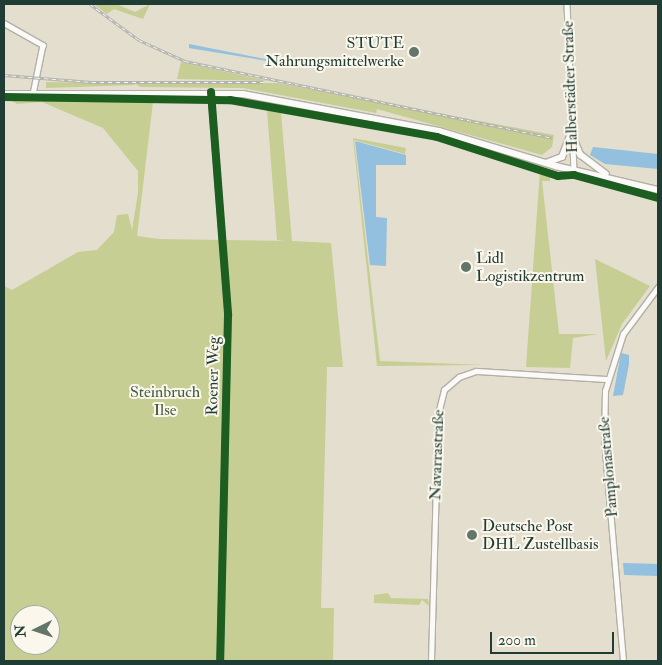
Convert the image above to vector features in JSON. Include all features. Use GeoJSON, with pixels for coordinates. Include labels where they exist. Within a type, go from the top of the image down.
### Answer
{"type":"FeatureCollection","features":[{"type":"Feature","properties":{"kind":"main road"},"geometry":{"type":"LineString","coordinates":[[4,94],[211,92],[439,131],[546,163],[608,176],[658,190]]}},
{"type":"Feature","properties":{"kind":"main road"},"geometry":{"type":"LineString","coordinates":[[546,163],[562,157],[571,132]]}},
{"type":"Feature","properties":{"kind":"main road"},"geometry":{"type":"LineString","coordinates":[[571,132],[581,155],[608,176]]}},
{"type":"Feature","properties":{"kind":"street","name":"Halberstädter Straße"},"geometry":{"type":"LineString","coordinates":[[567,4],[574,170]]}},
{"type":"Feature","properties":{"kind":"street"},"geometry":{"type":"LineString","coordinates":[[4,23],[43,45],[33,94]]}},
{"type":"Feature","properties":{"kind":"street","name":"Roener Weg"},"geometry":{"type":"LineString","coordinates":[[211,92],[228,315],[220,661]]}},
{"type":"Feature","properties":{"kind":"street","name":"Pamplonastraße"},"geometry":{"type":"LineString","coordinates":[[623,661],[604,439],[607,379],[623,334],[658,287]]}},
{"type":"Feature","properties":{"kind":"street","name":"Navarrastraße"},"geometry":{"type":"LineString","coordinates":[[431,661],[438,414],[444,390],[460,377],[476,371],[607,379]]}},
{"type":"Feature","properties":{"kind":"green space"},"geometry":{"type":"Polygon","coordinates":[[[94,4],[116,4],[135,12],[150,4],[143,19],[114,9],[107,14],[94,4]]]}},
{"type":"Feature","properties":{"kind":"green space"},"geometry":{"type":"Polygon","coordinates":[[[181,62],[268,81],[177,79],[181,62]]]}},
{"type":"Feature","properties":{"kind":"green space"},"geometry":{"type":"Polygon","coordinates":[[[46,82],[134,84],[135,85],[46,88],[46,82]]]}},
{"type":"Feature","properties":{"kind":"green space"},"geometry":{"type":"Polygon","coordinates":[[[135,83],[278,83],[554,135],[552,147],[542,155],[377,109],[376,113],[243,88],[140,87],[135,83]]]}},
{"type":"Feature","properties":{"kind":"green space","name":"Steinbruch Ilse"},"geometry":{"type":"Polygon","coordinates":[[[7,98],[153,102],[137,236],[159,239],[285,241],[277,240],[267,110],[281,113],[292,241],[331,243],[343,367],[327,367],[321,608],[334,608],[333,661],[4,661],[4,286],[12,290],[78,252],[97,250],[114,232],[117,215],[128,214],[132,230],[138,193],[138,171],[103,128],[42,102],[17,104],[7,98]]]}},
{"type":"Feature","properties":{"kind":"green space"},"geometry":{"type":"Polygon","coordinates":[[[353,138],[406,148],[405,154],[354,140],[380,361],[485,365],[377,366],[353,138]]]}},
{"type":"Feature","properties":{"kind":"green space"},"geometry":{"type":"Polygon","coordinates":[[[540,171],[550,174],[550,181],[542,181],[559,334],[598,334],[573,338],[570,368],[526,367],[540,171]]]}},
{"type":"Feature","properties":{"kind":"green space"},"geometry":{"type":"Polygon","coordinates":[[[595,259],[650,286],[622,324],[606,361],[595,259]]]}},
{"type":"Feature","properties":{"kind":"green space"},"geometry":{"type":"Polygon","coordinates":[[[388,593],[391,598],[428,599],[429,606],[422,600],[419,605],[374,603],[374,595],[388,593]]]}},
{"type":"Feature","properties":{"kind":"water"},"geometry":{"type":"Polygon","coordinates":[[[189,44],[280,62],[280,63],[189,48],[189,44]]]}},
{"type":"Feature","properties":{"kind":"water"},"geometry":{"type":"Polygon","coordinates":[[[355,141],[406,155],[406,165],[376,165],[376,217],[387,218],[386,266],[370,265],[355,141]]]}},
{"type":"Feature","properties":{"kind":"water"},"geometry":{"type":"Polygon","coordinates":[[[593,147],[658,154],[658,169],[605,164],[590,155],[593,147]]]}},
{"type":"Feature","properties":{"kind":"water"},"geometry":{"type":"Polygon","coordinates":[[[621,353],[629,355],[629,364],[623,395],[613,396],[621,353]]]}},
{"type":"Feature","properties":{"kind":"water"},"geometry":{"type":"Polygon","coordinates":[[[623,563],[658,564],[658,576],[624,575],[623,563]]]}},
{"type":"Feature","properties":{"kind":"railway"},"geometry":{"type":"LineString","coordinates":[[90,4],[139,40],[185,61],[552,138]]}},
{"type":"Feature","properties":{"kind":"railway"},"geometry":{"type":"LineString","coordinates":[[4,75],[92,82],[263,82]]}},
{"type":"Feature","properties":{"kind":"cycle path"},"geometry":{"type":"LineString","coordinates":[[211,92],[228,315],[220,661]]}},
{"type":"Feature","properties":{"kind":"cycle path"},"geometry":{"type":"LineString","coordinates":[[4,97],[230,100],[437,137],[558,176],[574,175],[658,198]]}},
{"type":"Feature","properties":{"kind":"place","name":"STUTE Nahrungsmittelwerke"},"geometry":{"type":"Point","coordinates":[414,52]}},
{"type":"Feature","properties":{"kind":"place","name":"Lidl Logistikzentrum"},"geometry":{"type":"Point","coordinates":[466,267]}},
{"type":"Feature","properties":{"kind":"place","name":"Deutsche Post DHL Zustellbasis"},"geometry":{"type":"Point","coordinates":[472,535]}}]}
